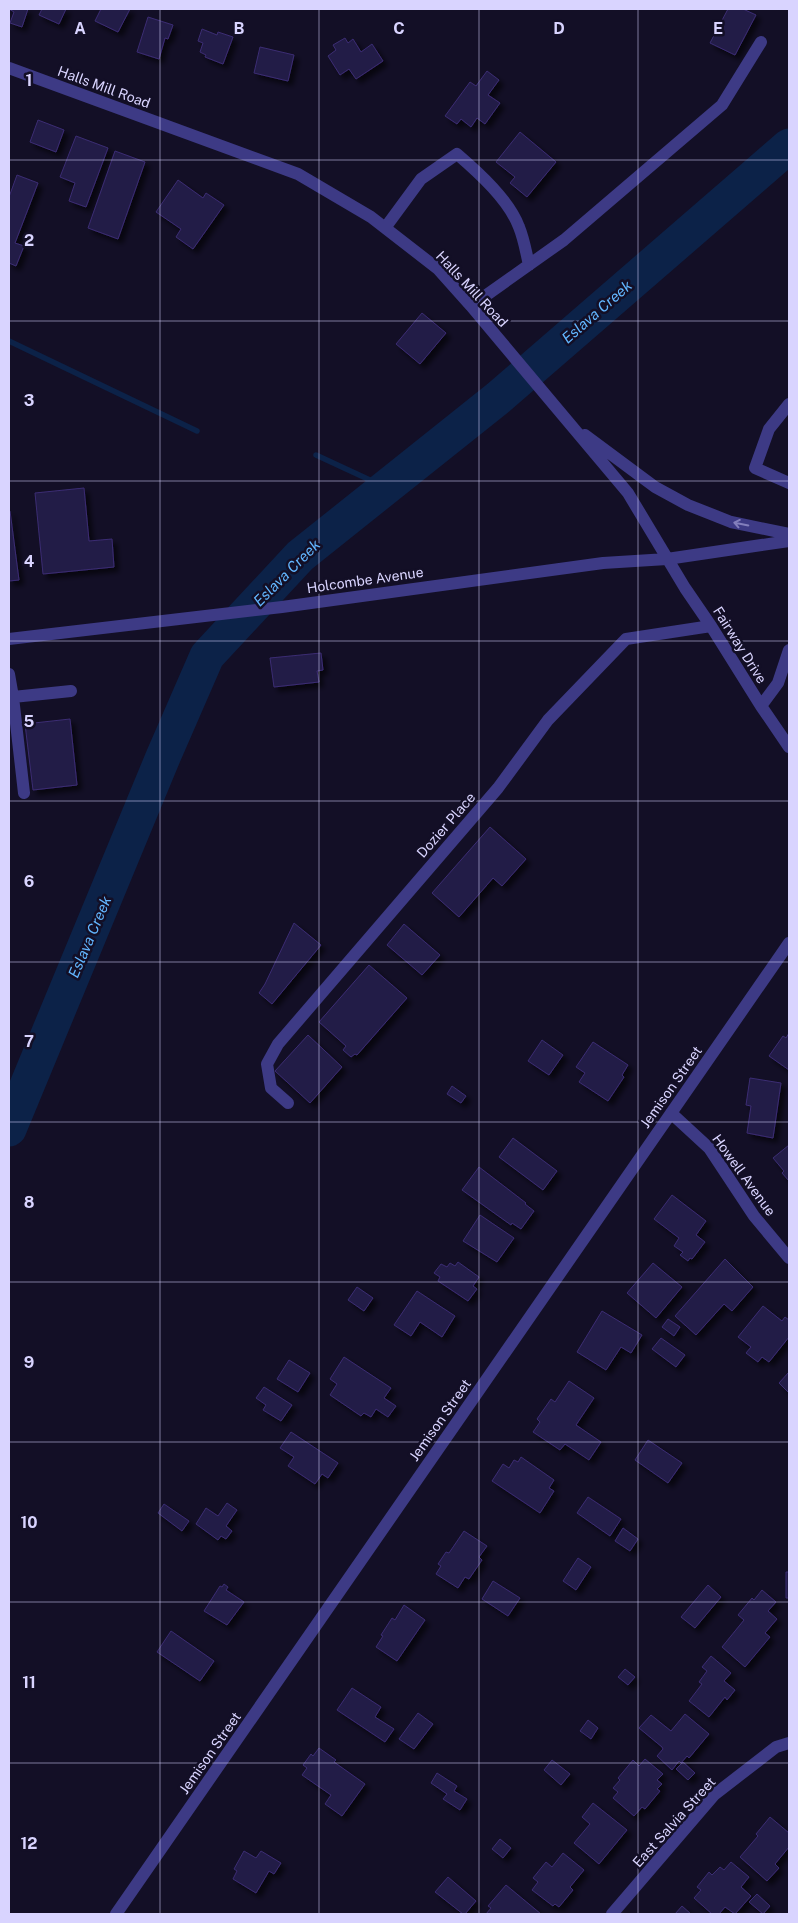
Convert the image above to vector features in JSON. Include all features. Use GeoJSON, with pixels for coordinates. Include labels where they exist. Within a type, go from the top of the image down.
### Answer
{"type":"FeatureCollection","features":[{"type":"Feature","properties":{"kind":"street"},"geometry":{"type":"LineString","coordinates":[[471,306],[564,240],[722,105],[761,42]]}},
{"type":"Feature","properties":{"kind":"street","name":"Halls Mill Road"},"geometry":{"type":"LineString","coordinates":[[9,68],[298,174],[371,217],[438,269],[471,306],[628,493],[667,558]]}},
{"type":"Feature","properties":{"kind":"street"},"geometry":{"type":"LineString","coordinates":[[385,228],[421,179],[457,154],[478,172],[498,194],[519,226],[529,265]]}},
{"type":"Feature","properties":{"kind":"street"},"geometry":{"type":"LineString","coordinates":[[789,404],[769,429],[755,468],[789,482]]}},
{"type":"Feature","properties":{"kind":"street"},"geometry":{"type":"LineString","coordinates":[[566,421],[655,487],[688,505],[731,522],[789,534]]}},
{"type":"Feature","properties":{"kind":"street"},"geometry":{"type":"LineString","coordinates":[[667,558],[789,542]]}},
{"type":"Feature","properties":{"kind":"street","name":"Holcombe Avenue"},"geometry":{"type":"LineString","coordinates":[[9,639],[282,607],[603,563],[667,558]]}},
{"type":"Feature","properties":{"kind":"street","name":"Fairway Drive"},"geometry":{"type":"LineString","coordinates":[[667,558],[789,747]]}},
{"type":"Feature","properties":{"kind":"street","name":"Dozier Place"},"geometry":{"type":"LineString","coordinates":[[288,1103],[271,1088],[267,1064],[278,1044],[498,788],[548,720],[626,639],[711,626]]}},
{"type":"Feature","properties":{"kind":"street"},"geometry":{"type":"LineString","coordinates":[[761,706],[778,684],[789,650]]}},
{"type":"Feature","properties":{"kind":"street"},"geometry":{"type":"LineString","coordinates":[[9,674],[24,793]]}},
{"type":"Feature","properties":{"kind":"street"},"geometry":{"type":"LineString","coordinates":[[12,697],[71,691]]}},
{"type":"Feature","properties":{"kind":"street","name":"Jemison Street"},"geometry":{"type":"LineString","coordinates":[[116,1914],[789,942]]}},
{"type":"Feature","properties":{"kind":"street","name":"Howell Avenue"},"geometry":{"type":"LineString","coordinates":[[670,1113],[709,1148],[754,1216],[789,1258]]}},
{"type":"Feature","properties":{"kind":"street","name":"East Salvia Street"},"geometry":{"type":"LineString","coordinates":[[612,1914],[714,1796],[776,1747],[789,1743]]}},
{"type":"Feature","properties":{"kind":"building"},"geometry":{"type":"Polygon","coordinates":[[[9,9],[28,9],[22,27],[10,23],[14,12],[9,9]]]}},
{"type":"Feature","properties":{"kind":"building"},"geometry":{"type":"Polygon","coordinates":[[[42,9],[66,9],[59,24],[39,15],[42,9]]]}},
{"type":"Feature","properties":{"kind":"building"},"geometry":{"type":"Polygon","coordinates":[[[101,9],[130,9],[118,32],[95,21],[101,9]]]}},
{"type":"Feature","properties":{"kind":"building"},"geometry":{"type":"Polygon","coordinates":[[[728,9],[743,9],[756,15],[735,55],[710,43],[728,9]]]}},
{"type":"Feature","properties":{"kind":"building"},"geometry":{"type":"Polygon","coordinates":[[[148,17],[173,25],[168,39],[165,38],[159,59],[137,52],[148,17]]]}},
{"type":"Feature","properties":{"kind":"building"},"geometry":{"type":"Polygon","coordinates":[[[202,29],[217,35],[218,32],[233,37],[223,64],[205,57],[206,55],[200,52],[203,43],[198,41],[202,29]]]}},
{"type":"Feature","properties":{"kind":"building"},"geometry":{"type":"Polygon","coordinates":[[[345,38],[348,43],[353,39],[361,52],[372,44],[383,61],[356,79],[349,69],[340,75],[328,56],[336,50],[333,45],[345,38]]]}},
{"type":"Feature","properties":{"kind":"building"},"geometry":{"type":"Polygon","coordinates":[[[260,47],[294,55],[288,81],[254,73],[260,47]]]}},
{"type":"Feature","properties":{"kind":"building"},"geometry":{"type":"Polygon","coordinates":[[[487,71],[499,80],[488,95],[500,103],[485,124],[477,118],[471,127],[461,119],[457,124],[445,116],[470,82],[476,86],[487,71]]]}},
{"type":"Feature","properties":{"kind":"building"},"geometry":{"type":"Polygon","coordinates":[[[38,120],[64,130],[56,152],[30,142],[38,120]]]}},
{"type":"Feature","properties":{"kind":"building"},"geometry":{"type":"Polygon","coordinates":[[[520,132],[556,162],[527,197],[510,183],[515,177],[496,162],[520,132]]]}},
{"type":"Feature","properties":{"kind":"building"},"geometry":{"type":"Polygon","coordinates":[[[76,136],[108,148],[86,207],[69,201],[75,183],[60,177],[76,136]]]}},
{"type":"Feature","properties":{"kind":"building"},"geometry":{"type":"Polygon","coordinates":[[[115,151],[145,162],[118,239],[88,228],[115,151]]]}},
{"type":"Feature","properties":{"kind":"building"},"geometry":{"type":"Polygon","coordinates":[[[17,175],[38,183],[15,243],[24,246],[16,266],[9,263],[9,197],[17,175]]]}},
{"type":"Feature","properties":{"kind":"building"},"geometry":{"type":"Polygon","coordinates":[[[178,180],[203,198],[206,193],[224,205],[193,249],[176,237],[181,229],[156,212],[178,180]]]}},
{"type":"Feature","properties":{"kind":"building"},"geometry":{"type":"Polygon","coordinates":[[[422,313],[446,333],[420,364],[396,344],[422,313]]]}},
{"type":"Feature","properties":{"kind":"building"},"geometry":{"type":"Polygon","coordinates":[[[84,488],[89,541],[112,539],[114,567],[43,574],[35,493],[84,488]]]}},
{"type":"Feature","properties":{"kind":"building"},"geometry":{"type":"Polygon","coordinates":[[[9,511],[19,580],[9,581],[9,511]]]}},
{"type":"Feature","properties":{"kind":"building"},"geometry":{"type":"Polygon","coordinates":[[[321,653],[323,670],[317,671],[319,682],[274,687],[270,658],[321,653]]]}},
{"type":"Feature","properties":{"kind":"building"},"geometry":{"type":"Polygon","coordinates":[[[70,719],[77,785],[33,790],[25,724],[70,719]]]}},
{"type":"Feature","properties":{"kind":"building"},"geometry":{"type":"Polygon","coordinates":[[[490,827],[526,859],[502,886],[493,878],[459,917],[432,893],[490,827]]]}},
{"type":"Feature","properties":{"kind":"building"},"geometry":{"type":"Polygon","coordinates":[[[294,923],[321,945],[272,1004],[259,993],[294,923]]]}},
{"type":"Feature","properties":{"kind":"building"},"geometry":{"type":"Polygon","coordinates":[[[404,924],[440,955],[422,975],[387,945],[404,924]]]}},
{"type":"Feature","properties":{"kind":"building"},"geometry":{"type":"Polygon","coordinates":[[[369,965],[407,998],[357,1055],[355,1054],[351,1057],[343,1050],[346,1046],[319,1022],[369,965]]]}},
{"type":"Feature","properties":{"kind":"building"},"geometry":{"type":"Polygon","coordinates":[[[789,1033],[789,1070],[769,1056],[783,1036],[786,1038],[789,1033]]]}},
{"type":"Feature","properties":{"kind":"building"},"geometry":{"type":"Polygon","coordinates":[[[308,1035],[342,1067],[310,1103],[275,1071],[308,1035]]]}},
{"type":"Feature","properties":{"kind":"building"},"geometry":{"type":"Polygon","coordinates":[[[542,1040],[563,1055],[549,1075],[528,1061],[542,1040]]]}},
{"type":"Feature","properties":{"kind":"building"},"geometry":{"type":"Polygon","coordinates":[[[593,1042],[628,1065],[622,1075],[624,1077],[608,1101],[579,1082],[585,1073],[576,1067],[593,1042]]]}},
{"type":"Feature","properties":{"kind":"building"},"geometry":{"type":"Polygon","coordinates":[[[750,1078],[781,1083],[773,1138],[747,1133],[751,1106],[746,1105],[750,1078]]]}},
{"type":"Feature","properties":{"kind":"building"},"geometry":{"type":"Polygon","coordinates":[[[452,1086],[466,1096],[461,1103],[447,1094],[452,1086]]]}},
{"type":"Feature","properties":{"kind":"building"},"geometry":{"type":"Polygon","coordinates":[[[513,1138],[557,1171],[543,1190],[499,1157],[513,1138]]]}},
{"type":"Feature","properties":{"kind":"building"},"geometry":{"type":"Polygon","coordinates":[[[789,1145],[789,1181],[782,1173],[784,1171],[773,1158],[789,1145]]]}},
{"type":"Feature","properties":{"kind":"building"},"geometry":{"type":"Polygon","coordinates":[[[479,1167],[534,1211],[521,1229],[512,1223],[511,1225],[462,1190],[479,1167]]]}},
{"type":"Feature","properties":{"kind":"building"},"geometry":{"type":"Polygon","coordinates":[[[672,1195],[706,1221],[696,1235],[705,1242],[692,1259],[690,1258],[688,1261],[680,1255],[683,1252],[674,1246],[679,1238],[654,1219],[672,1195]]]}},
{"type":"Feature","properties":{"kind":"building"},"geometry":{"type":"Polygon","coordinates":[[[480,1215],[514,1238],[497,1262],[463,1241],[480,1215]]]}},
{"type":"Feature","properties":{"kind":"building"},"geometry":{"type":"Polygon","coordinates":[[[725,1259],[753,1287],[732,1311],[724,1304],[696,1335],[675,1316],[725,1259]]]}},
{"type":"Feature","properties":{"kind":"building"},"geometry":{"type":"Polygon","coordinates":[[[458,1262],[479,1277],[473,1286],[477,1289],[468,1301],[438,1281],[440,1277],[434,1273],[441,1264],[447,1267],[450,1263],[455,1266],[458,1262]]]}},
{"type":"Feature","properties":{"kind":"building"},"geometry":{"type":"Polygon","coordinates":[[[653,1263],[682,1287],[656,1318],[627,1293],[653,1263]]]}},
{"type":"Feature","properties":{"kind":"building"},"geometry":{"type":"Polygon","coordinates":[[[357,1287],[373,1298],[364,1311],[348,1300],[357,1287]]]}},
{"type":"Feature","properties":{"kind":"building"},"geometry":{"type":"Polygon","coordinates":[[[417,1291],[455,1316],[442,1337],[420,1322],[411,1336],[394,1325],[417,1291]]]}},
{"type":"Feature","properties":{"kind":"building"},"geometry":{"type":"Polygon","coordinates":[[[763,1306],[782,1321],[785,1317],[789,1320],[789,1337],[769,1362],[762,1357],[758,1362],[746,1353],[751,1347],[738,1337],[763,1306]]]}},
{"type":"Feature","properties":{"kind":"building"},"geometry":{"type":"Polygon","coordinates":[[[602,1311],[642,1335],[631,1353],[621,1347],[606,1370],[577,1352],[602,1311]]]}},
{"type":"Feature","properties":{"kind":"building"},"geometry":{"type":"Polygon","coordinates":[[[668,1319],[680,1327],[674,1336],[662,1327],[668,1319]]]}},
{"type":"Feature","properties":{"kind":"building"},"geometry":{"type":"Polygon","coordinates":[[[661,1338],[685,1355],[676,1367],[652,1349],[661,1338]]]}},
{"type":"Feature","properties":{"kind":"building"},"geometry":{"type":"Polygon","coordinates":[[[344,1357],[391,1388],[384,1398],[396,1406],[388,1417],[376,1409],[371,1417],[364,1413],[361,1416],[330,1395],[337,1384],[330,1379],[344,1357]]]}},
{"type":"Feature","properties":{"kind":"building"},"geometry":{"type":"Polygon","coordinates":[[[289,1360],[310,1373],[298,1392],[277,1379],[289,1360]]]}},
{"type":"Feature","properties":{"kind":"building"},"geometry":{"type":"Polygon","coordinates":[[[789,1372],[789,1393],[779,1383],[789,1372]]]}},
{"type":"Feature","properties":{"kind":"building"},"geometry":{"type":"Polygon","coordinates":[[[569,1381],[594,1398],[576,1425],[601,1442],[589,1460],[565,1444],[560,1450],[533,1432],[540,1422],[537,1419],[551,1399],[555,1402],[569,1381]]]}},
{"type":"Feature","properties":{"kind":"building"},"geometry":{"type":"Polygon","coordinates":[[[264,1387],[292,1405],[281,1421],[263,1410],[266,1405],[256,1398],[264,1387]]]}},
{"type":"Feature","properties":{"kind":"building"},"geometry":{"type":"Polygon","coordinates":[[[291,1432],[338,1463],[328,1478],[322,1474],[315,1484],[288,1466],[294,1457],[280,1448],[291,1432]]]}},
{"type":"Feature","properties":{"kind":"building"},"geometry":{"type":"Polygon","coordinates":[[[648,1440],[682,1463],[668,1483],[635,1460],[648,1440]]]}},
{"type":"Feature","properties":{"kind":"building"},"geometry":{"type":"Polygon","coordinates":[[[521,1457],[554,1480],[549,1488],[554,1491],[540,1513],[492,1481],[503,1464],[509,1468],[514,1460],[518,1462],[521,1457]]]}},
{"type":"Feature","properties":{"kind":"building"},"geometry":{"type":"Polygon","coordinates":[[[588,1497],[621,1519],[610,1536],[577,1513],[588,1497]]]}},
{"type":"Feature","properties":{"kind":"building"},"geometry":{"type":"Polygon","coordinates":[[[227,1503],[237,1510],[226,1526],[232,1531],[226,1539],[221,1536],[218,1540],[196,1524],[206,1508],[218,1516],[227,1503]]]}},
{"type":"Feature","properties":{"kind":"building"},"geometry":{"type":"Polygon","coordinates":[[[164,1504],[189,1521],[182,1531],[158,1513],[164,1504]]]}},
{"type":"Feature","properties":{"kind":"building"},"geometry":{"type":"Polygon","coordinates":[[[623,1528],[638,1539],[630,1551],[615,1541],[623,1528]]]}},
{"type":"Feature","properties":{"kind":"building"},"geometry":{"type":"Polygon","coordinates":[[[464,1531],[487,1546],[479,1557],[482,1560],[469,1579],[465,1577],[458,1588],[436,1574],[441,1566],[438,1564],[446,1552],[449,1553],[464,1531]]]}},
{"type":"Feature","properties":{"kind":"building"},"geometry":{"type":"Polygon","coordinates":[[[578,1558],[591,1567],[576,1590],[563,1581],[578,1558]]]}},
{"type":"Feature","properties":{"kind":"building"},"geometry":{"type":"Polygon","coordinates":[[[786,1572],[789,1572],[789,1598],[786,1598],[786,1572]]]}},
{"type":"Feature","properties":{"kind":"building"},"geometry":{"type":"Polygon","coordinates":[[[493,1581],[520,1598],[508,1616],[482,1599],[493,1581]]]}},
{"type":"Feature","properties":{"kind":"building"},"geometry":{"type":"Polygon","coordinates":[[[224,1584],[228,1587],[226,1590],[244,1602],[227,1625],[204,1611],[220,1586],[222,1587],[224,1584]]]}},
{"type":"Feature","properties":{"kind":"building"},"geometry":{"type":"Polygon","coordinates":[[[708,1585],[721,1597],[695,1628],[681,1617],[708,1585]]]}},
{"type":"Feature","properties":{"kind":"building"},"geometry":{"type":"Polygon","coordinates":[[[762,1590],[776,1602],[768,1611],[777,1619],[765,1633],[770,1637],[745,1667],[722,1647],[744,1620],[738,1615],[752,1598],[754,1600],[762,1590]]]}},
{"type":"Feature","properties":{"kind":"building"},"geometry":{"type":"Polygon","coordinates":[[[404,1605],[425,1620],[397,1661],[376,1647],[392,1618],[395,1620],[404,1605]]]}},
{"type":"Feature","properties":{"kind":"building"},"geometry":{"type":"Polygon","coordinates":[[[171,1631],[214,1661],[200,1681],[157,1652],[171,1631]]]}},
{"type":"Feature","properties":{"kind":"building"},"geometry":{"type":"Polygon","coordinates":[[[711,1656],[731,1673],[724,1681],[735,1690],[727,1700],[725,1697],[709,1717],[689,1701],[702,1684],[699,1682],[707,1671],[702,1667],[711,1656]]]}},
{"type":"Feature","properties":{"kind":"building"},"geometry":{"type":"Polygon","coordinates":[[[625,1669],[635,1677],[628,1685],[618,1677],[625,1669]]]}},
{"type":"Feature","properties":{"kind":"building"},"geometry":{"type":"Polygon","coordinates":[[[352,1688],[381,1707],[375,1717],[394,1729],[385,1742],[337,1710],[352,1688]]]}},
{"type":"Feature","properties":{"kind":"building"},"geometry":{"type":"Polygon","coordinates":[[[418,1713],[433,1724],[414,1749],[399,1739],[418,1713]]]}},
{"type":"Feature","properties":{"kind":"building"},"geometry":{"type":"Polygon","coordinates":[[[685,1714],[709,1734],[689,1758],[687,1756],[681,1763],[679,1761],[672,1770],[657,1756],[663,1749],[662,1747],[639,1728],[651,1715],[671,1731],[685,1714]]]}},
{"type":"Feature","properties":{"kind":"building"},"geometry":{"type":"Polygon","coordinates":[[[588,1720],[598,1728],[591,1739],[580,1731],[588,1720]]]}},
{"type":"Feature","properties":{"kind":"building"},"geometry":{"type":"Polygon","coordinates":[[[319,1748],[336,1760],[334,1762],[365,1784],[342,1816],[325,1804],[331,1795],[302,1775],[307,1768],[303,1765],[311,1754],[313,1756],[319,1748]]]}},
{"type":"Feature","properties":{"kind":"building"},"geometry":{"type":"Polygon","coordinates":[[[645,1759],[663,1774],[657,1780],[662,1784],[657,1789],[660,1791],[645,1809],[642,1807],[634,1816],[613,1798],[618,1792],[613,1788],[620,1780],[618,1778],[633,1760],[639,1766],[645,1759]]]}},
{"type":"Feature","properties":{"kind":"building"},"geometry":{"type":"Polygon","coordinates":[[[552,1760],[570,1774],[561,1785],[544,1770],[552,1760]]]}},
{"type":"Feature","properties":{"kind":"building"},"geometry":{"type":"Polygon","coordinates":[[[683,1762],[695,1773],[688,1780],[676,1769],[683,1762]]]}},
{"type":"Feature","properties":{"kind":"building"},"geometry":{"type":"Polygon","coordinates":[[[437,1773],[457,1786],[454,1791],[467,1799],[460,1810],[443,1799],[447,1794],[431,1783],[437,1773]]]}},
{"type":"Feature","properties":{"kind":"building"},"geometry":{"type":"Polygon","coordinates":[[[593,1803],[627,1830],[599,1864],[574,1843],[590,1824],[582,1817],[593,1803]]]}},
{"type":"Feature","properties":{"kind":"building"},"geometry":{"type":"Polygon","coordinates":[[[770,1817],[789,1833],[789,1847],[775,1864],[779,1868],[767,1881],[740,1857],[758,1836],[756,1834],[770,1817]]]}},
{"type":"Feature","properties":{"kind":"building"},"geometry":{"type":"Polygon","coordinates":[[[500,1839],[511,1848],[503,1858],[492,1849],[500,1839]]]}},
{"type":"Feature","properties":{"kind":"building"},"geometry":{"type":"Polygon","coordinates":[[[244,1851],[256,1858],[261,1851],[281,1863],[274,1874],[269,1871],[256,1893],[233,1879],[237,1871],[234,1869],[244,1851]]]}},
{"type":"Feature","properties":{"kind":"building"},"geometry":{"type":"Polygon","coordinates":[[[563,1853],[584,1870],[570,1887],[573,1890],[559,1907],[555,1904],[553,1906],[532,1890],[538,1882],[533,1878],[546,1862],[552,1867],[563,1853]]]}},
{"type":"Feature","properties":{"kind":"building"},"geometry":{"type":"Polygon","coordinates":[[[731,1862],[749,1877],[741,1887],[751,1896],[735,1914],[725,1907],[719,1914],[712,1914],[694,1898],[701,1890],[697,1887],[709,1872],[712,1875],[720,1867],[724,1870],[731,1862]]]}},
{"type":"Feature","properties":{"kind":"building"},"geometry":{"type":"Polygon","coordinates":[[[448,1877],[476,1901],[465,1914],[435,1892],[448,1877]]]}},
{"type":"Feature","properties":{"kind":"building"},"geometry":{"type":"Polygon","coordinates":[[[506,1885],[541,1914],[486,1914],[491,1908],[488,1906],[506,1885]]]}},
{"type":"Feature","properties":{"kind":"building"},"geometry":{"type":"Polygon","coordinates":[[[757,1894],[770,1906],[763,1914],[749,1902],[757,1894]]]}},
{"type":"Feature","properties":{"kind":"building"},"geometry":{"type":"Polygon","coordinates":[[[682,1906],[691,1914],[675,1914],[682,1906]]]}},
{"type":"Feature","properties":{"kind":"waterway","name":"Eslava Creek"},"geometry":{"type":"LineString","coordinates":[[9,1129],[163,757],[207,656],[300,556],[498,398],[789,146]]}},
{"type":"Feature","properties":{"kind":"waterway"},"geometry":{"type":"LineString","coordinates":[[9,341],[197,431]]}},
{"type":"Feature","properties":{"kind":"waterway"},"geometry":{"type":"LineString","coordinates":[[316,455],[385,487]]}}]}
